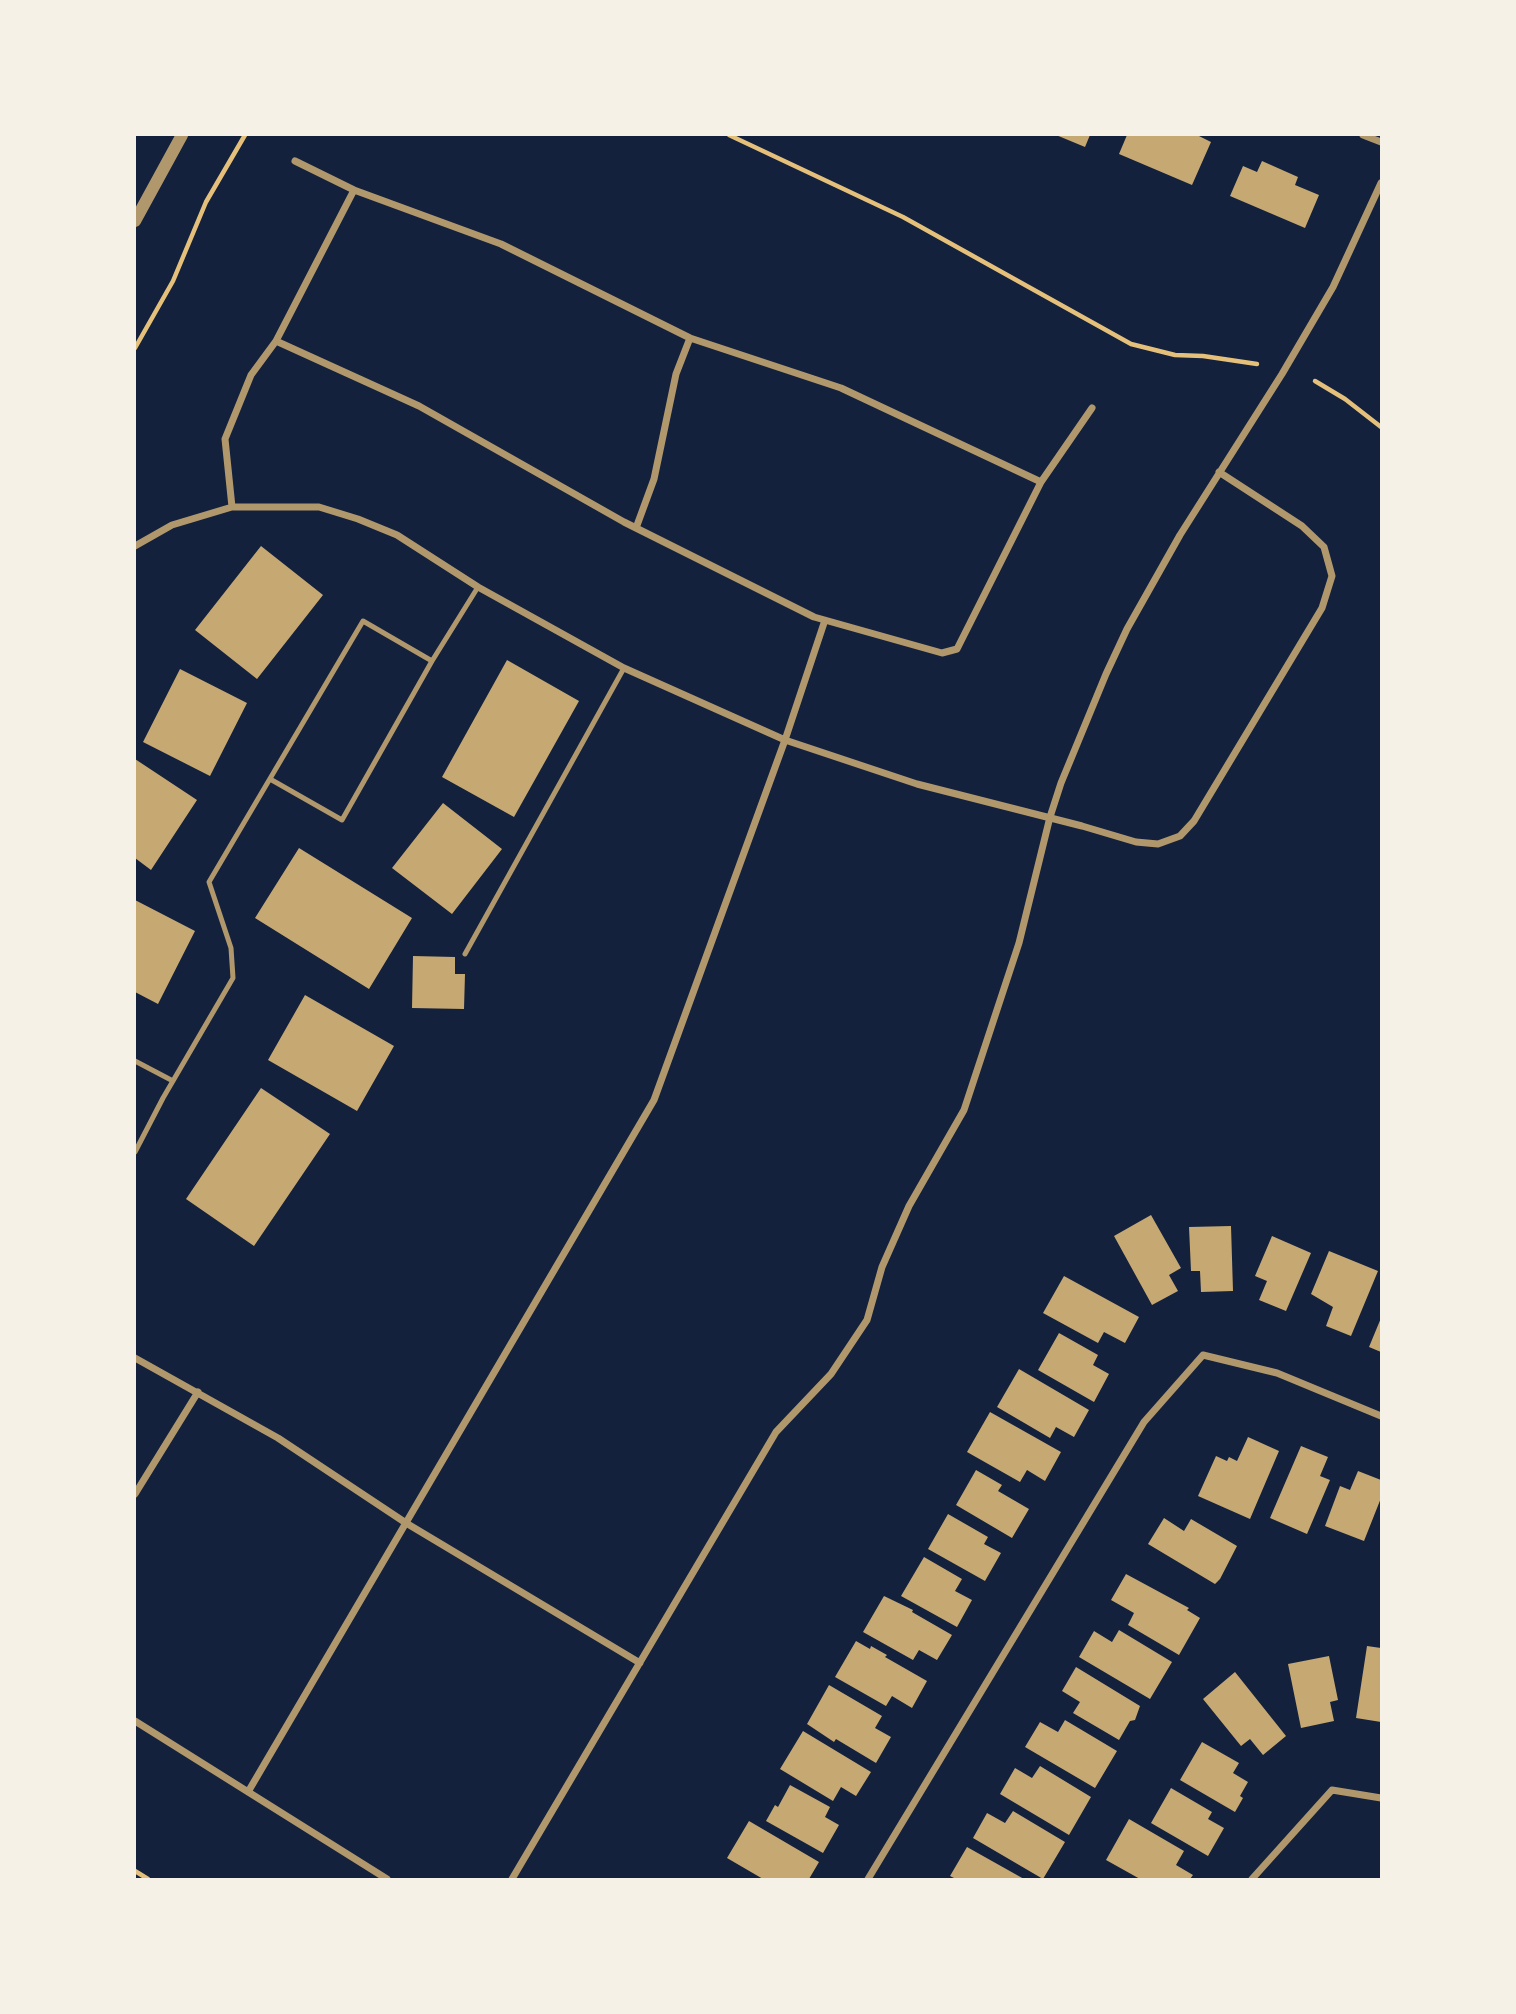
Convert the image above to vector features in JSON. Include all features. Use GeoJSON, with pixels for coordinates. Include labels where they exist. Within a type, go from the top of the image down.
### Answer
{"type":"FeatureCollection","features":[{"type":"Feature","properties":{"kind":"street"},"geometry":{"type":"LineString","coordinates":[[135,221],[182,135]]}},
{"type":"Feature","properties":{"kind":"street"},"geometry":{"type":"LineString","coordinates":[[1363,135],[1381,142]]}},
{"type":"Feature","properties":{"kind":"street"},"geometry":{"type":"LineString","coordinates":[[295,161],[354,190],[501,244],[690,338],[841,388],[1041,482]]}},
{"type":"Feature","properties":{"kind":"street"},"geometry":{"type":"LineString","coordinates":[[512,1879],[776,1432],[831,1374],[867,1320],[883,1267],[909,1206],[964,1110],[1019,943],[1061,783],[1128,629],[1180,534],[1282,374],[1333,286],[1381,183]]}},
{"type":"Feature","properties":{"kind":"street"},"geometry":{"type":"LineString","coordinates":[[232,507],[225,439],[251,375],[276,341],[354,190]]}},
{"type":"Feature","properties":{"kind":"street"},"geometry":{"type":"LineString","coordinates":[[636,528],[654,479],[676,374],[690,338]]}},
{"type":"Feature","properties":{"kind":"street"},"geometry":{"type":"LineString","coordinates":[[276,341],[419,406],[636,528],[814,617],[942,653],[957,649],[1041,482],[1092,408]]}},
{"type":"Feature","properties":{"kind":"street"},"geometry":{"type":"LineString","coordinates":[[135,545],[172,524],[232,507],[319,507],[397,535],[478,587],[624,668],[785,740],[917,784],[1050,817],[1136,842],[1158,844],[1180,836],[1195,821],[1322,608],[1332,576],[1324,547],[1301,526],[1219,472]]}},
{"type":"Feature","properties":{"kind":"street"},"geometry":{"type":"LineString","coordinates":[[248,1792],[654,1100],[785,740],[825,620]]}},
{"type":"Feature","properties":{"kind":"street"},"geometry":{"type":"LineString","coordinates":[[868,1879],[1144,1422],[1203,1355],[1277,1373],[1381,1416]]}},
{"type":"Feature","properties":{"kind":"street"},"geometry":{"type":"LineString","coordinates":[[135,1357],[278,1438],[406,1523],[640,1663]]}},
{"type":"Feature","properties":{"kind":"street"},"geometry":{"type":"LineString","coordinates":[[135,1494],[198,1392]]}},
{"type":"Feature","properties":{"kind":"street"},"geometry":{"type":"LineString","coordinates":[[135,1721],[387,1879]]}},
{"type":"Feature","properties":{"kind":"street"},"geometry":{"type":"LineString","coordinates":[[1252,1879],[1332,1790],[1381,1798]]}},
{"type":"Feature","properties":{"kind":"lane"},"geometry":{"type":"LineString","coordinates":[[270,779],[342,820],[432,661],[478,587]]}},
{"type":"Feature","properties":{"kind":"lane"},"geometry":{"type":"LineString","coordinates":[[135,1153],[233,978],[231,948],[209,882],[363,621],[432,661]]}},
{"type":"Feature","properties":{"kind":"lane"},"geometry":{"type":"LineString","coordinates":[[465,954],[624,668]]}},
{"type":"Feature","properties":{"kind":"lane"},"geometry":{"type":"LineString","coordinates":[[135,1061],[173,1081]]}},
{"type":"Feature","properties":{"kind":"path"},"geometry":{"type":"LineString","coordinates":[[135,348],[173,281],[206,202],[245,135]]}},
{"type":"Feature","properties":{"kind":"path"},"geometry":{"type":"LineString","coordinates":[[729,135],[903,217],[1131,344],[1175,355],[1257,364]]}},
{"type":"Feature","properties":{"kind":"path"},"geometry":{"type":"LineString","coordinates":[[1315,381],[1345,399],[1381,427]]}},
{"type":"Feature","properties":{"kind":"path"},"geometry":{"type":"LineString","coordinates":[[135,1871],[148,1879]]}},
{"type":"Feature","properties":{"kind":"building"},"geometry":{"type":"Polygon","coordinates":[[[1056,135],[1090,135],[1085,147],[1056,135]]]}},
{"type":"Feature","properties":{"kind":"building"},"geometry":{"type":"Polygon","coordinates":[[[1127,135],[1197,135],[1211,142],[1192,185],[1119,154],[1127,135]]]}},
{"type":"Feature","properties":{"kind":"building"},"geometry":{"type":"Polygon","coordinates":[[[1262,161],[1298,177],[1295,185],[1319,195],[1305,228],[1230,196],[1243,166],[1257,172],[1262,161]]]}},
{"type":"Feature","properties":{"kind":"building"},"geometry":{"type":"Polygon","coordinates":[[[261,546],[323,595],[257,679],[195,630],[261,546]]]}},
{"type":"Feature","properties":{"kind":"building"},"geometry":{"type":"Polygon","coordinates":[[[507,660],[579,701],[514,817],[442,777],[507,660]]]}},
{"type":"Feature","properties":{"kind":"building"},"geometry":{"type":"Polygon","coordinates":[[[180,669],[247,703],[210,776],[143,742],[180,669]]]}},
{"type":"Feature","properties":{"kind":"building"},"geometry":{"type":"Polygon","coordinates":[[[135,759],[197,800],[151,870],[135,858],[135,759]]]}},
{"type":"Feature","properties":{"kind":"building"},"geometry":{"type":"Polygon","coordinates":[[[443,803],[502,849],[452,914],[392,868],[443,803]]]}},
{"type":"Feature","properties":{"kind":"building"},"geometry":{"type":"Polygon","coordinates":[[[299,848],[412,918],[369,989],[255,918],[299,848]]]}},
{"type":"Feature","properties":{"kind":"building"},"geometry":{"type":"Polygon","coordinates":[[[135,900],[195,931],[158,1004],[135,992],[135,900]]]}},
{"type":"Feature","properties":{"kind":"building"},"geometry":{"type":"Polygon","coordinates":[[[413,956],[455,957],[455,974],[465,974],[464,1009],[412,1008],[413,956]]]}},
{"type":"Feature","properties":{"kind":"building"},"geometry":{"type":"Polygon","coordinates":[[[305,995],[394,1046],[357,1111],[268,1060],[305,995]]]}},
{"type":"Feature","properties":{"kind":"building"},"geometry":{"type":"Polygon","coordinates":[[[261,1088],[330,1134],[254,1246],[186,1199],[261,1088]]]}},
{"type":"Feature","properties":{"kind":"building"},"geometry":{"type":"Polygon","coordinates":[[[1151,1215],[1181,1268],[1169,1275],[1178,1291],[1152,1305],[1114,1236],[1151,1215]]]}},
{"type":"Feature","properties":{"kind":"building"},"geometry":{"type":"Polygon","coordinates":[[[1231,1226],[1233,1291],[1201,1292],[1200,1271],[1191,1271],[1189,1227],[1231,1226]]]}},
{"type":"Feature","properties":{"kind":"building"},"geometry":{"type":"Polygon","coordinates":[[[1272,1236],[1311,1253],[1286,1311],[1259,1300],[1267,1281],[1255,1276],[1272,1236]]]}},
{"type":"Feature","properties":{"kind":"building"},"geometry":{"type":"Polygon","coordinates":[[[1329,1251],[1378,1271],[1351,1336],[1326,1326],[1333,1307],[1311,1294],[1329,1251]]]}},
{"type":"Feature","properties":{"kind":"building"},"geometry":{"type":"Polygon","coordinates":[[[1064,1276],[1139,1317],[1125,1343],[1104,1332],[1098,1343],[1043,1313],[1064,1276]]]}},
{"type":"Feature","properties":{"kind":"building"},"geometry":{"type":"Polygon","coordinates":[[[1381,1318],[1381,1352],[1369,1347],[1381,1318]]]}},
{"type":"Feature","properties":{"kind":"building"},"geometry":{"type":"Polygon","coordinates":[[[1059,1333],[1098,1355],[1093,1365],[1109,1374],[1094,1402],[1038,1370],[1059,1333]]]}},
{"type":"Feature","properties":{"kind":"building"},"geometry":{"type":"Polygon","coordinates":[[[1019,1369],[1089,1410],[1074,1437],[1056,1427],[1050,1438],[997,1407],[1019,1369]]]}},
{"type":"Feature","properties":{"kind":"building"},"geometry":{"type":"Polygon","coordinates":[[[990,1412],[1061,1452],[1045,1481],[1027,1470],[1020,1482],[967,1452],[990,1412]]]}},
{"type":"Feature","properties":{"kind":"building"},"geometry":{"type":"Polygon","coordinates":[[[1248,1437],[1279,1451],[1250,1519],[1198,1496],[1216,1456],[1227,1461],[1229,1457],[1237,1461],[1248,1437]]]}},
{"type":"Feature","properties":{"kind":"building"},"geometry":{"type":"Polygon","coordinates":[[[1301,1446],[1328,1457],[1320,1476],[1330,1480],[1307,1534],[1270,1518],[1301,1446]]]}},
{"type":"Feature","properties":{"kind":"building"},"geometry":{"type":"Polygon","coordinates":[[[976,1470],[1002,1485],[998,1491],[1029,1509],[1012,1538],[956,1505],[976,1470]]]}},
{"type":"Feature","properties":{"kind":"building"},"geometry":{"type":"Polygon","coordinates":[[[1358,1471],[1381,1480],[1381,1498],[1364,1541],[1325,1526],[1340,1486],[1350,1490],[1358,1471]]]}},
{"type":"Feature","properties":{"kind":"building"},"geometry":{"type":"Polygon","coordinates":[[[948,1514],[988,1537],[984,1544],[1001,1553],[985,1581],[928,1549],[948,1514]]]}},
{"type":"Feature","properties":{"kind":"building"},"geometry":{"type":"Polygon","coordinates":[[[1164,1518],[1184,1531],[1191,1519],[1237,1546],[1215,1584],[1148,1544],[1164,1518]]]}},
{"type":"Feature","properties":{"kind":"building"},"geometry":{"type":"Polygon","coordinates":[[[924,1557],[962,1579],[955,1591],[972,1600],[957,1627],[901,1596],[924,1557]]]}},
{"type":"Feature","properties":{"kind":"building"},"geometry":{"type":"Polygon","coordinates":[[[1126,1574],[1189,1608],[1187,1610],[1200,1618],[1179,1655],[1128,1625],[1134,1613],[1111,1600],[1126,1574]]]}},
{"type":"Feature","properties":{"kind":"building"},"geometry":{"type":"Polygon","coordinates":[[[884,1596],[913,1610],[912,1612],[952,1635],[937,1660],[919,1650],[913,1660],[863,1632],[884,1596]]]}},
{"type":"Feature","properties":{"kind":"building"},"geometry":{"type":"Polygon","coordinates":[[[1119,1630],[1172,1662],[1150,1699],[1079,1657],[1094,1631],[1112,1642],[1119,1630]]]}},
{"type":"Feature","properties":{"kind":"building"},"geometry":{"type":"Polygon","coordinates":[[[856,1641],[887,1655],[885,1657],[927,1681],[912,1708],[892,1696],[886,1706],[835,1677],[856,1641]]]}},
{"type":"Feature","properties":{"kind":"building"},"geometry":{"type":"Polygon","coordinates":[[[1367,1646],[1381,1648],[1381,1722],[1356,1718],[1367,1646]]]}},
{"type":"Feature","properties":{"kind":"building"},"geometry":{"type":"Polygon","coordinates":[[[1329,1656],[1338,1700],[1330,1702],[1334,1721],[1301,1728],[1288,1664],[1329,1656]]]}},
{"type":"Feature","properties":{"kind":"building"},"geometry":{"type":"Polygon","coordinates":[[[1076,1667],[1140,1706],[1135,1720],[1130,1721],[1119,1740],[1073,1713],[1080,1702],[1062,1691],[1076,1667]]]}},
{"type":"Feature","properties":{"kind":"building"},"geometry":{"type":"Polygon","coordinates":[[[1235,1672],[1286,1736],[1263,1755],[1250,1739],[1241,1746],[1203,1699],[1235,1672]]]}},
{"type":"Feature","properties":{"kind":"building"},"geometry":{"type":"Polygon","coordinates":[[[829,1685],[882,1716],[875,1728],[891,1737],[876,1763],[836,1739],[834,1742],[807,1724],[829,1685]]]}},
{"type":"Feature","properties":{"kind":"building"},"geometry":{"type":"Polygon","coordinates":[[[1065,1720],[1117,1751],[1095,1788],[1025,1747],[1040,1722],[1058,1732],[1065,1720]]]}},
{"type":"Feature","properties":{"kind":"building"},"geometry":{"type":"Polygon","coordinates":[[[803,1731],[871,1772],[856,1796],[841,1787],[833,1801],[780,1769],[803,1731]]]}},
{"type":"Feature","properties":{"kind":"building"},"geometry":{"type":"Polygon","coordinates":[[[1202,1742],[1239,1763],[1233,1773],[1248,1782],[1235,1812],[1180,1780],[1202,1742]]]}},
{"type":"Feature","properties":{"kind":"building"},"geometry":{"type":"Polygon","coordinates":[[[1040,1766],[1091,1797],[1069,1835],[1000,1794],[1015,1768],[1032,1778],[1040,1766]]]}},
{"type":"Feature","properties":{"kind":"building"},"geometry":{"type":"Polygon","coordinates":[[[790,1785],[830,1807],[825,1817],[839,1825],[823,1853],[766,1821],[775,1805],[778,1807],[790,1785]]]}},
{"type":"Feature","properties":{"kind":"building"},"geometry":{"type":"Polygon","coordinates":[[[1171,1788],[1212,1812],[1208,1819],[1224,1828],[1208,1856],[1151,1823],[1171,1788]]]}},
{"type":"Feature","properties":{"kind":"building"},"geometry":{"type":"Polygon","coordinates":[[[1013,1811],[1065,1842],[1043,1879],[973,1838],[987,1813],[1005,1823],[1013,1811]]]}},
{"type":"Feature","properties":{"kind":"building"},"geometry":{"type":"Polygon","coordinates":[[[1129,1819],[1184,1851],[1176,1865],[1193,1875],[1190,1879],[1140,1879],[1106,1860],[1129,1819]]]}},
{"type":"Feature","properties":{"kind":"building"},"geometry":{"type":"Polygon","coordinates":[[[749,1821],[819,1862],[809,1879],[763,1879],[727,1858],[749,1821]]]}},
{"type":"Feature","properties":{"kind":"building"},"geometry":{"type":"Polygon","coordinates":[[[967,1847],[1024,1879],[956,1879],[950,1876],[967,1847]]]}}]}
